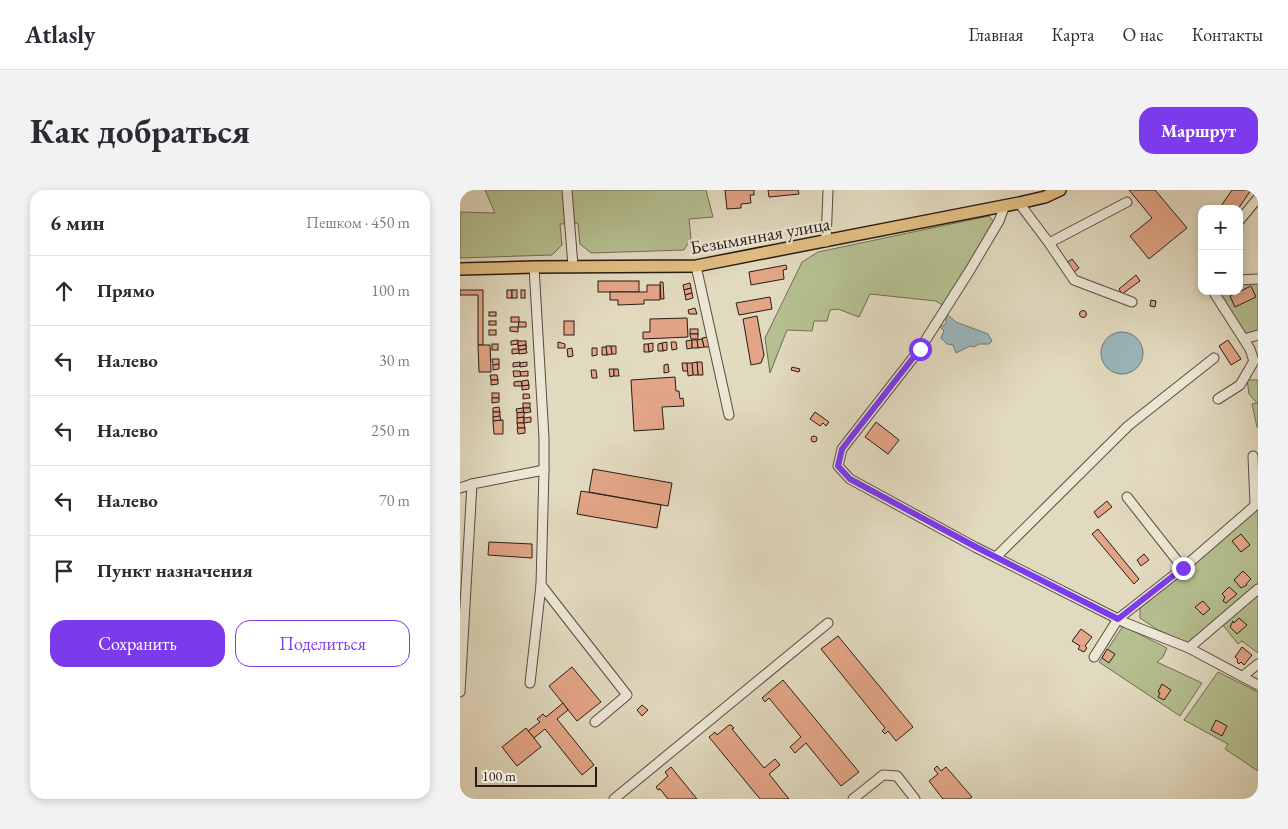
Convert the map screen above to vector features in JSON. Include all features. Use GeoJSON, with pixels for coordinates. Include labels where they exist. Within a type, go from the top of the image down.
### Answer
{"type":"FeatureCollection","features":[{"type":"Feature","properties":{"kind":"main road","name":"Безымянная улица"},"geometry":{"type":"LineString","coordinates":[[460,269],[534,266],[696,266],[1005,206],[1045,197],[1060,190]]}},
{"type":"Feature","properties":{"kind":"street"},"geometry":{"type":"LineString","coordinates":[[567,190],[573,266]]}},
{"type":"Feature","properties":{"kind":"street"},"geometry":{"type":"LineString","coordinates":[[826,242],[828,190]]}},
{"type":"Feature","properties":{"kind":"street"},"geometry":{"type":"LineString","coordinates":[[1243,216],[1258,198]]}},
{"type":"Feature","properties":{"kind":"street"},"geometry":{"type":"LineString","coordinates":[[1049,244],[1127,202]]}},
{"type":"Feature","properties":{"kind":"street"},"geometry":{"type":"LineString","coordinates":[[1019,203],[1074,280],[1132,302]]}},
{"type":"Feature","properties":{"kind":"street"},"geometry":{"type":"LineString","coordinates":[[1005,206],[999,221],[975,262],[920,349],[842,449],[838,466],[850,479],[996,557],[1118,619],[1189,648],[1258,685]]}},
{"type":"Feature","properties":{"kind":"street"},"geometry":{"type":"LineString","coordinates":[[530,683],[541,585],[544,470],[544,438],[534,266]]}},
{"type":"Feature","properties":{"kind":"street"},"geometry":{"type":"LineString","coordinates":[[696,266],[729,415]]}},
{"type":"Feature","properties":{"kind":"street"},"geometry":{"type":"LineString","coordinates":[[1243,280],[1258,279]]}},
{"type":"Feature","properties":{"kind":"street"},"geometry":{"type":"LineString","coordinates":[[1216,295],[1244,339],[1254,361],[1240,385],[1218,399]]}},
{"type":"Feature","properties":{"kind":"street"},"geometry":{"type":"LineString","coordinates":[[1244,339],[1258,335]]}},
{"type":"Feature","properties":{"kind":"street"},"geometry":{"type":"LineString","coordinates":[[996,557],[1128,426],[1214,358]]}},
{"type":"Feature","properties":{"kind":"street"},"geometry":{"type":"LineString","coordinates":[[1094,657],[1118,619],[1183,568],[1257,503],[1253,456]]}},
{"type":"Feature","properties":{"kind":"street"},"geometry":{"type":"LineString","coordinates":[[460,488],[544,470]]}},
{"type":"Feature","properties":{"kind":"street"},"geometry":{"type":"LineString","coordinates":[[460,692],[463,575],[472,484]]}},
{"type":"Feature","properties":{"kind":"street"},"geometry":{"type":"LineString","coordinates":[[1127,497],[1183,568]]}},
{"type":"Feature","properties":{"kind":"street"},"geometry":{"type":"LineString","coordinates":[[541,585],[627,695],[595,722]]}},
{"type":"Feature","properties":{"kind":"street"},"geometry":{"type":"LineString","coordinates":[[1189,648],[1258,589]]}},
{"type":"Feature","properties":{"kind":"street"},"geometry":{"type":"LineString","coordinates":[[614,799],[828,623]]}},
{"type":"Feature","properties":{"kind":"street"},"geometry":{"type":"LineString","coordinates":[[1243,676],[1258,664]]}},
{"type":"Feature","properties":{"kind":"street"},"geometry":{"type":"LineString","coordinates":[[853,799],[883,775],[897,776],[915,799]]}},
{"type":"Feature","properties":{"kind":"green space"},"geometry":{"type":"Polygon","coordinates":[[[485,190],[706,190],[713,217],[689,219],[691,238],[684,250],[591,253],[580,244],[578,223],[560,224],[562,245],[552,255],[460,258],[460,212],[495,213],[485,190]]]}},
{"type":"Feature","properties":{"kind":"green space"},"geometry":{"type":"Polygon","coordinates":[[[989,216],[994,222],[944,306],[936,301],[870,294],[859,317],[838,309],[830,310],[827,321],[814,321],[812,331],[787,330],[770,373],[765,338],[802,262],[818,252],[989,216]]]}},
{"type":"Feature","properties":{"kind":"green space"},"geometry":{"type":"Polygon","coordinates":[[[1258,282],[1258,332],[1244,335],[1236,325],[1221,295],[1243,295],[1243,284],[1258,282]]]}},
{"type":"Feature","properties":{"kind":"green space"},"geometry":{"type":"Polygon","coordinates":[[[1247,380],[1258,380],[1258,427],[1252,404],[1257,403],[1249,394],[1247,380]]]}},
{"type":"Feature","properties":{"kind":"green space"},"geometry":{"type":"Polygon","coordinates":[[[1258,508],[1258,585],[1188,643],[1158,630],[1140,618],[1140,608],[1258,508]]]}},
{"type":"Feature","properties":{"kind":"green space"},"geometry":{"type":"Polygon","coordinates":[[[1258,593],[1258,653],[1242,641],[1238,644],[1222,624],[1258,593]]]}},
{"type":"Feature","properties":{"kind":"green space"},"geometry":{"type":"Polygon","coordinates":[[[1123,626],[1167,648],[1163,657],[1157,662],[1202,683],[1180,716],[1099,662],[1123,626]]]}},
{"type":"Feature","properties":{"kind":"green space"},"geometry":{"type":"Polygon","coordinates":[[[1218,672],[1258,692],[1258,771],[1225,749],[1228,744],[1184,720],[1218,672]]]}},
{"type":"Feature","properties":{"kind":"water"},"geometry":{"type":"Polygon","coordinates":[[[948,315],[956,322],[988,334],[992,341],[989,344],[970,346],[956,353],[953,345],[947,344],[941,338],[944,331],[940,327],[946,324],[946,317],[948,315]]]}},
{"type":"Feature","properties":{"kind":"water"},"geometry":{"type":"Polygon","coordinates":[[[1126,332],[1134,335],[1140,341],[1143,353],[1140,365],[1134,371],[1118,374],[1110,371],[1104,365],[1101,349],[1104,341],[1110,335],[1126,332]]]}},
{"type":"Feature","properties":{"kind":"building"},"geometry":{"type":"Polygon","coordinates":[[[725,190],[754,190],[754,195],[750,195],[751,203],[741,204],[741,208],[727,209],[725,190]]]}},
{"type":"Feature","properties":{"kind":"building"},"geometry":{"type":"Polygon","coordinates":[[[768,190],[798,190],[799,194],[769,197],[768,190]]]}},
{"type":"Feature","properties":{"kind":"building"},"geometry":{"type":"Polygon","coordinates":[[[1129,190],[1155,190],[1187,228],[1149,259],[1130,236],[1152,218],[1129,190]]]}},
{"type":"Feature","properties":{"kind":"building"},"geometry":{"type":"Polygon","coordinates":[[[1232,190],[1251,190],[1241,205],[1222,205],[1232,190]]]}},
{"type":"Feature","properties":{"kind":"building"},"geometry":{"type":"Polygon","coordinates":[[[1072,259],[1079,268],[1073,273],[1065,264],[1072,259]]]}},
{"type":"Feature","properties":{"kind":"building"},"geometry":{"type":"Polygon","coordinates":[[[786,265],[787,269],[783,270],[784,279],[751,285],[749,272],[786,265]]]}},
{"type":"Feature","properties":{"kind":"building"},"geometry":{"type":"Polygon","coordinates":[[[1136,275],[1140,281],[1122,294],[1119,289],[1136,275]]]}},
{"type":"Feature","properties":{"kind":"building"},"geometry":{"type":"Polygon","coordinates":[[[598,281],[639,281],[639,292],[598,292],[598,281]]]}},
{"type":"Feature","properties":{"kind":"building"},"geometry":{"type":"Polygon","coordinates":[[[660,282],[663,282],[664,299],[661,299],[660,282]]]}},
{"type":"Feature","properties":{"kind":"building"},"geometry":{"type":"Polygon","coordinates":[[[690,283],[691,288],[684,290],[683,285],[690,283]]]}},
{"type":"Feature","properties":{"kind":"building"},"geometry":{"type":"Polygon","coordinates":[[[647,285],[660,285],[660,300],[644,300],[644,304],[618,305],[618,300],[610,300],[610,292],[647,292],[647,285]]]}},
{"type":"Feature","properties":{"kind":"building"},"geometry":{"type":"Polygon","coordinates":[[[1251,286],[1256,297],[1235,307],[1230,296],[1243,295],[1243,290],[1251,286]]]}},
{"type":"Feature","properties":{"kind":"building"},"geometry":{"type":"Polygon","coordinates":[[[691,288],[692,293],[685,295],[684,290],[691,288]]]}},
{"type":"Feature","properties":{"kind":"building"},"geometry":{"type":"Polygon","coordinates":[[[460,290],[483,290],[483,345],[478,345],[478,295],[460,295],[460,290]]]}},
{"type":"Feature","properties":{"kind":"building"},"geometry":{"type":"Polygon","coordinates":[[[507,290],[512,290],[512,298],[507,298],[507,290]]]}},
{"type":"Feature","properties":{"kind":"building"},"geometry":{"type":"Polygon","coordinates":[[[512,290],[517,290],[517,298],[512,298],[512,290]]]}},
{"type":"Feature","properties":{"kind":"building"},"geometry":{"type":"Polygon","coordinates":[[[521,290],[525,290],[525,298],[521,298],[521,290]]]}},
{"type":"Feature","properties":{"kind":"building"},"geometry":{"type":"Polygon","coordinates":[[[692,293],[693,298],[686,300],[685,295],[692,293]]]}},
{"type":"Feature","properties":{"kind":"building"},"geometry":{"type":"Polygon","coordinates":[[[770,297],[772,309],[739,315],[736,303],[770,297]]]}},
{"type":"Feature","properties":{"kind":"building"},"geometry":{"type":"Polygon","coordinates":[[[1151,300],[1156,301],[1155,307],[1150,306],[1151,300]]]}},
{"type":"Feature","properties":{"kind":"building"},"geometry":{"type":"Polygon","coordinates":[[[695,308],[697,314],[689,314],[688,310],[695,308]]]}},
{"type":"Feature","properties":{"kind":"building"},"geometry":{"type":"Polygon","coordinates":[[[1083,310],[1087,314],[1083,318],[1079,314],[1083,310]]]}},
{"type":"Feature","properties":{"kind":"building"},"geometry":{"type":"Polygon","coordinates":[[[489,312],[496,312],[496,316],[489,316],[489,312]]]}},
{"type":"Feature","properties":{"kind":"building"},"geometry":{"type":"Polygon","coordinates":[[[757,316],[764,355],[761,363],[751,365],[743,319],[757,316]]]}},
{"type":"Feature","properties":{"kind":"building"},"geometry":{"type":"Polygon","coordinates":[[[511,317],[519,317],[519,322],[511,322],[511,317]]]}},
{"type":"Feature","properties":{"kind":"building"},"geometry":{"type":"Polygon","coordinates":[[[687,318],[688,337],[643,339],[643,332],[650,332],[650,319],[687,318]]]}},
{"type":"Feature","properties":{"kind":"building"},"geometry":{"type":"Polygon","coordinates":[[[489,321],[496,321],[496,325],[489,325],[489,321]]]}},
{"type":"Feature","properties":{"kind":"building"},"geometry":{"type":"Polygon","coordinates":[[[564,321],[574,321],[574,335],[564,335],[564,321]]]}},
{"type":"Feature","properties":{"kind":"building"},"geometry":{"type":"Polygon","coordinates":[[[519,322],[526,322],[526,327],[518,327],[519,322]]]}},
{"type":"Feature","properties":{"kind":"building"},"geometry":{"type":"Polygon","coordinates":[[[510,327],[518,327],[518,332],[510,331],[510,327]]]}},
{"type":"Feature","properties":{"kind":"building"},"geometry":{"type":"Polygon","coordinates":[[[690,329],[698,329],[698,334],[690,334],[690,329]]]}},
{"type":"Feature","properties":{"kind":"building"},"geometry":{"type":"Polygon","coordinates":[[[489,330],[496,330],[496,335],[489,335],[489,330]]]}},
{"type":"Feature","properties":{"kind":"building"},"geometry":{"type":"Polygon","coordinates":[[[690,334],[698,334],[698,339],[691,339],[690,334]]]}},
{"type":"Feature","properties":{"kind":"building"},"geometry":{"type":"Polygon","coordinates":[[[708,337],[709,347],[704,347],[702,338],[708,337]]]}},
{"type":"Feature","properties":{"kind":"building"},"geometry":{"type":"Polygon","coordinates":[[[702,339],[704,347],[698,348],[697,340],[702,339]]]}},
{"type":"Feature","properties":{"kind":"building"},"geometry":{"type":"Polygon","coordinates":[[[518,340],[518,344],[511,345],[511,341],[518,340]]]}},
{"type":"Feature","properties":{"kind":"building"},"geometry":{"type":"Polygon","coordinates":[[[692,340],[692,348],[687,349],[686,341],[692,340]]]}},
{"type":"Feature","properties":{"kind":"building"},"geometry":{"type":"Polygon","coordinates":[[[692,340],[697,340],[698,348],[692,348],[692,340]]]}},
{"type":"Feature","properties":{"kind":"building"},"geometry":{"type":"Polygon","coordinates":[[[1228,340],[1241,359],[1231,365],[1219,346],[1228,340]]]}},
{"type":"Feature","properties":{"kind":"building"},"geometry":{"type":"Polygon","coordinates":[[[518,341],[526,341],[526,345],[518,346],[518,341]]]}},
{"type":"Feature","properties":{"kind":"building"},"geometry":{"type":"Polygon","coordinates":[[[558,342],[565,344],[565,348],[558,348],[558,342]]]}},
{"type":"Feature","properties":{"kind":"building"},"geometry":{"type":"Polygon","coordinates":[[[667,342],[667,350],[663,351],[662,343],[667,342]]]}},
{"type":"Feature","properties":{"kind":"building"},"geometry":{"type":"Polygon","coordinates":[[[671,342],[676,342],[677,349],[672,350],[671,342]]]}},
{"type":"Feature","properties":{"kind":"building"},"geometry":{"type":"Polygon","coordinates":[[[653,343],[653,351],[649,352],[648,344],[653,343]]]}},
{"type":"Feature","properties":{"kind":"building"},"geometry":{"type":"Polygon","coordinates":[[[662,343],[663,351],[658,351],[658,344],[662,343]]]}},
{"type":"Feature","properties":{"kind":"building"},"geometry":{"type":"Polygon","coordinates":[[[492,344],[498,344],[498,350],[492,350],[492,344]]]}},
{"type":"Feature","properties":{"kind":"building"},"geometry":{"type":"Polygon","coordinates":[[[644,344],[648,344],[649,352],[644,352],[644,344]]]}},
{"type":"Feature","properties":{"kind":"building"},"geometry":{"type":"Polygon","coordinates":[[[478,345],[490,345],[491,372],[479,372],[478,345]]]}},
{"type":"Feature","properties":{"kind":"building"},"geometry":{"type":"Polygon","coordinates":[[[526,345],[526,349],[519,350],[518,346],[526,345]]]}},
{"type":"Feature","properties":{"kind":"building"},"geometry":{"type":"Polygon","coordinates":[[[526,345],[526,349],[519,350],[518,346],[526,345]]]}},
{"type":"Feature","properties":{"kind":"building"},"geometry":{"type":"Polygon","coordinates":[[[606,346],[611,346],[612,354],[607,355],[606,346]]]}},
{"type":"Feature","properties":{"kind":"building"},"geometry":{"type":"Polygon","coordinates":[[[611,346],[616,346],[616,354],[612,354],[611,346]]]}},
{"type":"Feature","properties":{"kind":"building"},"geometry":{"type":"Polygon","coordinates":[[[602,347],[606,347],[607,355],[602,355],[602,347]]]}},
{"type":"Feature","properties":{"kind":"building"},"geometry":{"type":"Polygon","coordinates":[[[572,348],[573,356],[568,357],[567,349],[572,348]]]}},
{"type":"Feature","properties":{"kind":"building"},"geometry":{"type":"Polygon","coordinates":[[[592,348],[597,348],[597,355],[592,356],[592,348]]]}},
{"type":"Feature","properties":{"kind":"building"},"geometry":{"type":"Polygon","coordinates":[[[512,349],[519,349],[519,353],[512,354],[512,349]]]}},
{"type":"Feature","properties":{"kind":"building"},"geometry":{"type":"Polygon","coordinates":[[[526,349],[527,353],[519,354],[519,350],[526,349]]]}},
{"type":"Feature","properties":{"kind":"building"},"geometry":{"type":"Polygon","coordinates":[[[492,359],[499,359],[499,364],[493,365],[492,359]]]}},
{"type":"Feature","properties":{"kind":"building"},"geometry":{"type":"Polygon","coordinates":[[[520,362],[520,366],[513,367],[513,363],[520,362]]]}},
{"type":"Feature","properties":{"kind":"building"},"geometry":{"type":"Polygon","coordinates":[[[527,362],[527,366],[520,367],[520,363],[527,362]]]}},
{"type":"Feature","properties":{"kind":"building"},"geometry":{"type":"Polygon","coordinates":[[[697,362],[702,362],[703,375],[698,375],[697,362]]]}},
{"type":"Feature","properties":{"kind":"building"},"geometry":{"type":"Polygon","coordinates":[[[697,362],[698,375],[693,375],[692,363],[697,362]]]}},
{"type":"Feature","properties":{"kind":"building"},"geometry":{"type":"Polygon","coordinates":[[[682,363],[687,363],[688,371],[683,371],[682,363]]]}},
{"type":"Feature","properties":{"kind":"building"},"geometry":{"type":"Polygon","coordinates":[[[687,363],[692,363],[693,375],[688,376],[687,363]]]}},
{"type":"Feature","properties":{"kind":"building"},"geometry":{"type":"Polygon","coordinates":[[[499,364],[499,369],[493,370],[493,365],[499,364]]]}},
{"type":"Feature","properties":{"kind":"building"},"geometry":{"type":"Polygon","coordinates":[[[668,364],[669,372],[664,373],[664,365],[668,364]]]}},
{"type":"Feature","properties":{"kind":"building"},"geometry":{"type":"Polygon","coordinates":[[[792,367],[800,369],[799,372],[791,370],[792,367]]]}},
{"type":"Feature","properties":{"kind":"building"},"geometry":{"type":"Polygon","coordinates":[[[609,369],[614,369],[614,376],[610,377],[609,369]]]}},
{"type":"Feature","properties":{"kind":"building"},"geometry":{"type":"Polygon","coordinates":[[[614,369],[618,369],[619,376],[614,376],[614,369]]]}},
{"type":"Feature","properties":{"kind":"building"},"geometry":{"type":"Polygon","coordinates":[[[591,370],[596,370],[597,378],[592,378],[591,370]]]}},
{"type":"Feature","properties":{"kind":"building"},"geometry":{"type":"Polygon","coordinates":[[[513,371],[520,371],[521,376],[514,377],[513,371]]]}},
{"type":"Feature","properties":{"kind":"building"},"geometry":{"type":"Polygon","coordinates":[[[528,371],[528,376],[521,376],[520,372],[528,371]]]}},
{"type":"Feature","properties":{"kind":"building"},"geometry":{"type":"Polygon","coordinates":[[[490,375],[497,375],[498,380],[491,380],[490,375]]]}},
{"type":"Feature","properties":{"kind":"building"},"geometry":{"type":"Polygon","coordinates":[[[675,377],[676,391],[679,391],[680,399],[683,398],[684,406],[662,407],[664,429],[634,431],[631,380],[675,377]]]}},
{"type":"Feature","properties":{"kind":"building"},"geometry":{"type":"Polygon","coordinates":[[[491,380],[498,380],[498,384],[491,385],[491,380]]]}},
{"type":"Feature","properties":{"kind":"building"},"geometry":{"type":"Polygon","coordinates":[[[528,380],[529,385],[522,386],[522,381],[528,380]]]}},
{"type":"Feature","properties":{"kind":"building"},"geometry":{"type":"Polygon","coordinates":[[[521,381],[522,386],[514,386],[514,382],[521,381]]]}},
{"type":"Feature","properties":{"kind":"building"},"geometry":{"type":"Polygon","coordinates":[[[529,385],[529,389],[522,390],[522,386],[529,385]]]}},
{"type":"Feature","properties":{"kind":"building"},"geometry":{"type":"Polygon","coordinates":[[[492,393],[499,393],[499,398],[492,398],[492,393]]]}},
{"type":"Feature","properties":{"kind":"building"},"geometry":{"type":"Polygon","coordinates":[[[523,394],[529,394],[530,398],[523,399],[523,394]]]}},
{"type":"Feature","properties":{"kind":"building"},"geometry":{"type":"Polygon","coordinates":[[[492,398],[499,398],[499,402],[492,403],[492,398]]]}},
{"type":"Feature","properties":{"kind":"building"},"geometry":{"type":"Polygon","coordinates":[[[523,403],[530,403],[530,408],[523,408],[523,403]]]}},
{"type":"Feature","properties":{"kind":"building"},"geometry":{"type":"Polygon","coordinates":[[[499,407],[500,412],[493,412],[493,408],[499,407]]]}},
{"type":"Feature","properties":{"kind":"building"},"geometry":{"type":"Polygon","coordinates":[[[523,408],[524,412],[517,413],[516,409],[523,408]]]}},
{"type":"Feature","properties":{"kind":"building"},"geometry":{"type":"Polygon","coordinates":[[[523,408],[530,408],[531,412],[524,413],[523,408]]]}},
{"type":"Feature","properties":{"kind":"building"},"geometry":{"type":"Polygon","coordinates":[[[493,412],[500,412],[500,416],[493,417],[493,412]]]}},
{"type":"Feature","properties":{"kind":"building"},"geometry":{"type":"Polygon","coordinates":[[[524,412],[524,417],[517,418],[517,413],[524,412]]]}},
{"type":"Feature","properties":{"kind":"building"},"geometry":{"type":"Polygon","coordinates":[[[815,412],[829,422],[826,426],[823,423],[820,426],[810,419],[815,412]]]}},
{"type":"Feature","properties":{"kind":"building"},"geometry":{"type":"Polygon","coordinates":[[[500,416],[501,421],[493,421],[493,417],[500,416]]]}},
{"type":"Feature","properties":{"kind":"building"},"geometry":{"type":"Polygon","coordinates":[[[524,417],[524,423],[517,423],[517,418],[524,417]]]}},
{"type":"Feature","properties":{"kind":"building"},"geometry":{"type":"Polygon","coordinates":[[[531,417],[531,422],[524,423],[524,418],[531,417]]]}},
{"type":"Feature","properties":{"kind":"building"},"geometry":{"type":"Polygon","coordinates":[[[503,420],[503,434],[494,434],[493,421],[503,420]]]}},
{"type":"Feature","properties":{"kind":"building"},"geometry":{"type":"Polygon","coordinates":[[[876,422],[899,440],[888,454],[865,437],[876,422]]]}},
{"type":"Feature","properties":{"kind":"building"},"geometry":{"type":"Polygon","coordinates":[[[517,423],[524,423],[525,428],[518,428],[517,423]]]}},
{"type":"Feature","properties":{"kind":"building"},"geometry":{"type":"Polygon","coordinates":[[[517,428],[525,428],[525,433],[518,434],[517,428]]]}},
{"type":"Feature","properties":{"kind":"building"},"geometry":{"type":"Polygon","coordinates":[[[814,436],[817,439],[814,442],[811,439],[814,436]]]}},
{"type":"Feature","properties":{"kind":"building"},"geometry":{"type":"Polygon","coordinates":[[[593,469],[672,483],[668,506],[589,492],[593,469]]]}},
{"type":"Feature","properties":{"kind":"building"},"geometry":{"type":"Polygon","coordinates":[[[581,491],[661,505],[657,528],[577,514],[581,491]]]}},
{"type":"Feature","properties":{"kind":"building"},"geometry":{"type":"Polygon","coordinates":[[[1107,501],[1112,507],[1098,518],[1094,512],[1107,501]]]}},
{"type":"Feature","properties":{"kind":"building"},"geometry":{"type":"Polygon","coordinates":[[[1098,529],[1139,579],[1134,584],[1092,534],[1098,529]]]}},
{"type":"Feature","properties":{"kind":"building"},"geometry":{"type":"Polygon","coordinates":[[[1241,534],[1250,545],[1241,552],[1232,541],[1241,534]]]}},
{"type":"Feature","properties":{"kind":"building"},"geometry":{"type":"Polygon","coordinates":[[[489,542],[532,544],[532,558],[488,555],[489,542]]]}},
{"type":"Feature","properties":{"kind":"building"},"geometry":{"type":"Polygon","coordinates":[[[1144,554],[1149,560],[1141,566],[1137,560],[1144,554]]]}},
{"type":"Feature","properties":{"kind":"building"},"geometry":{"type":"Polygon","coordinates":[[[1243,571],[1251,579],[1247,585],[1241,588],[1234,580],[1243,571]]]}},
{"type":"Feature","properties":{"kind":"building"},"geometry":{"type":"Polygon","coordinates":[[[1229,587],[1237,594],[1226,603],[1223,601],[1225,597],[1222,594],[1229,587]]]}},
{"type":"Feature","properties":{"kind":"building"},"geometry":{"type":"Polygon","coordinates":[[[1203,601],[1210,609],[1203,615],[1195,607],[1203,601]]]}},
{"type":"Feature","properties":{"kind":"building"},"geometry":{"type":"Polygon","coordinates":[[[1239,618],[1247,625],[1237,634],[1230,627],[1233,621],[1234,623],[1239,618]]]}},
{"type":"Feature","properties":{"kind":"building"},"geometry":{"type":"Polygon","coordinates":[[[1081,629],[1092,637],[1085,646],[1087,648],[1084,652],[1078,649],[1080,646],[1072,641],[1081,629]]]}},
{"type":"Feature","properties":{"kind":"building"},"geometry":{"type":"Polygon","coordinates":[[[838,636],[913,727],[896,741],[888,731],[885,734],[882,731],[885,728],[821,649],[838,636]]]}},
{"type":"Feature","properties":{"kind":"building"},"geometry":{"type":"Polygon","coordinates":[[[1242,647],[1252,655],[1244,665],[1241,662],[1239,664],[1235,657],[1242,647]]]}},
{"type":"Feature","properties":{"kind":"building"},"geometry":{"type":"Polygon","coordinates":[[[1107,649],[1115,654],[1109,663],[1102,658],[1107,649]]]}},
{"type":"Feature","properties":{"kind":"building"},"geometry":{"type":"Polygon","coordinates":[[[572,667],[601,702],[577,721],[549,686],[572,667]]]}},
{"type":"Feature","properties":{"kind":"building"},"geometry":{"type":"Polygon","coordinates":[[[783,680],[859,772],[841,786],[806,743],[795,753],[790,747],[801,737],[769,698],[765,702],[762,698],[783,680]]]}},
{"type":"Feature","properties":{"kind":"building"},"geometry":{"type":"Polygon","coordinates":[[[1162,684],[1171,690],[1164,700],[1158,697],[1162,684]]]}},
{"type":"Feature","properties":{"kind":"building"},"geometry":{"type":"Polygon","coordinates":[[[563,703],[568,710],[557,719],[594,765],[582,775],[545,729],[534,738],[528,731],[540,722],[537,719],[543,714],[546,717],[563,703]]]}},
{"type":"Feature","properties":{"kind":"building"},"geometry":{"type":"Polygon","coordinates":[[[642,705],[648,710],[642,716],[637,710],[642,705]]]}},
{"type":"Feature","properties":{"kind":"building"},"geometry":{"type":"Polygon","coordinates":[[[1216,720],[1227,726],[1222,736],[1211,730],[1216,720]]]}},
{"type":"Feature","properties":{"kind":"building"},"geometry":{"type":"Polygon","coordinates":[[[729,725],[734,728],[732,729],[764,768],[775,759],[780,765],[769,774],[789,799],[760,799],[709,737],[715,732],[717,735],[729,725]]]}},
{"type":"Feature","properties":{"kind":"building"},"geometry":{"type":"Polygon","coordinates":[[[526,728],[541,747],[517,766],[502,747],[526,728]]]}},
{"type":"Feature","properties":{"kind":"building"},"geometry":{"type":"Polygon","coordinates":[[[937,766],[941,771],[946,767],[972,797],[969,799],[943,799],[929,781],[938,774],[934,769],[937,766]]]}},
{"type":"Feature","properties":{"kind":"building"},"geometry":{"type":"Polygon","coordinates":[[[671,767],[697,799],[668,799],[660,789],[658,790],[656,787],[668,776],[665,772],[671,767]]]}},
{"type":"Feature","properties":{"kind":"route"},"geometry":{"type":"LineString","coordinates":[[920,349],[842,449],[838,466],[850,479],[976,547],[1118,619],[1183,568]]}}]}
